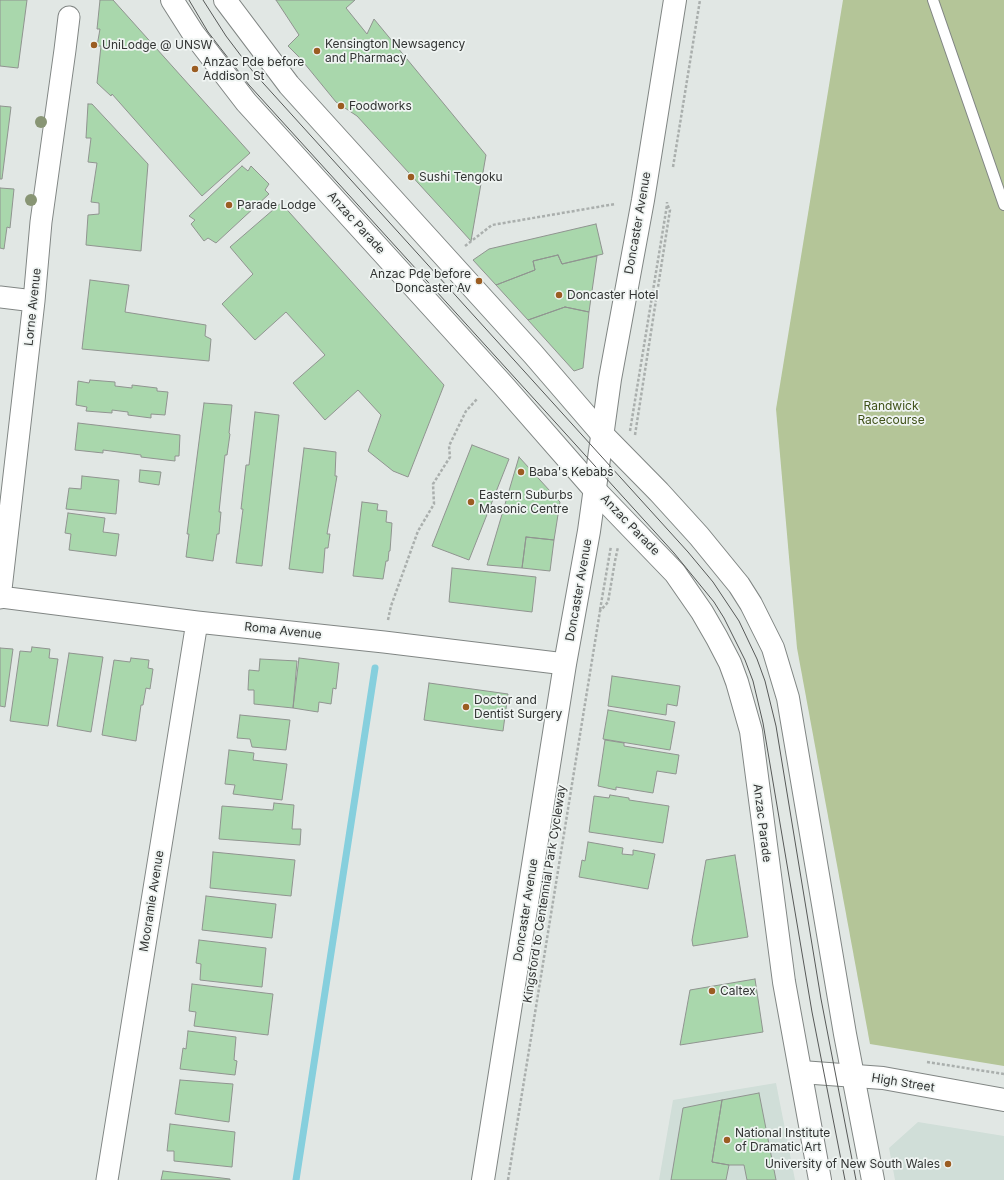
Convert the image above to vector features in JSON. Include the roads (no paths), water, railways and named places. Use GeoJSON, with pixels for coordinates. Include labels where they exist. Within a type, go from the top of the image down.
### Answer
{"type":"FeatureCollection","features":[{"type":"Feature","properties":{"kind":"main road","name":"Anzac Parade"},"geometry":{"type":"LineString","coordinates":[[172,0],[192,33],[246,102],[503,385],[594,489],[675,573],[702,612],[717,638],[730,663],[737,682],[751,731],[784,982],[820,1180]]}},
{"type":"Feature","properties":{"kind":"main road"},"geometry":{"type":"LineString","coordinates":[[224,0],[289,86],[522,342],[602,434],[659,492],[722,562],[751,604],[773,648],[788,698],[873,1180]]}},
{"type":"Feature","properties":{"kind":"main road","name":"Doncaster Avenue"},"geometry":{"type":"LineString","coordinates":[[483,1180],[566,664],[589,531],[610,379],[643,200],[675,0]]}},
{"type":"Feature","properties":{"kind":"main road","name":"High Street"},"geometry":{"type":"LineString","coordinates":[[801,1072],[883,1078],[1004,1100]]}},
{"type":"Feature","properties":{"kind":"street","name":"Lorne Avenue"},"geometry":{"type":"LineString","coordinates":[[0,598],[34,301],[41,222],[69,17]]}},
{"type":"Feature","properties":{"kind":"street"},"geometry":{"type":"LineString","coordinates":[[0,297],[34,301]]}},
{"type":"Feature","properties":{"kind":"street","name":"Roma Avenue"},"geometry":{"type":"LineString","coordinates":[[0,598],[566,664]]}},
{"type":"Feature","properties":{"kind":"street","name":"Mooramie Avenue"},"geometry":{"type":"LineString","coordinates":[[107,1180],[196,622]]}},
{"type":"Feature","properties":{"kind":"lane"},"geometry":{"type":"LineString","coordinates":[[933,0],[1004,205]]}},
{"type":"Feature","properties":{"kind":"waterway"},"geometry":{"type":"LineString","coordinates":[[296,1180],[375,668]]}},
{"type":"Feature","properties":{"kind":"tram line"},"geometry":{"type":"LineString","coordinates":[[189,0],[208,32],[249,85],[674,553],[714,602],[724,618],[745,660],[753,681],[763,723],[812,1012],[845,1180]]}},
{"type":"Feature","properties":{"kind":"tram line"},"geometry":{"type":"LineString","coordinates":[[203,0],[226,36],[254,73],[688,552],[713,582],[739,621],[757,659],[765,681],[776,726],[821,999],[856,1180]]}},
{"type":"Feature","properties":{"kind":"place","name":"UniLodge @ UNSW"},"geometry":{"type":"Point","coordinates":[94,45]}},
{"type":"Feature","properties":{"kind":"place","name":"Kensington Newsagency and Pharmacy"},"geometry":{"type":"Point","coordinates":[317,51]}},
{"type":"Feature","properties":{"kind":"place","name":"Anzac Pde before Addison St"},"geometry":{"type":"Point","coordinates":[195,69]}},
{"type":"Feature","properties":{"kind":"place","name":"Foodworks"},"geometry":{"type":"Point","coordinates":[341,106]}},
{"type":"Feature","properties":{"kind":"place","name":"Sushi Tengoku"},"geometry":{"type":"Point","coordinates":[411,177]}},
{"type":"Feature","properties":{"kind":"place","name":"Parade Lodge"},"geometry":{"type":"Point","coordinates":[229,205]}},
{"type":"Feature","properties":{"kind":"place","name":"Anzac Pde before Doncaster Av"},"geometry":{"type":"Point","coordinates":[479,281]}},
{"type":"Feature","properties":{"kind":"place","name":"Doncaster Hotel"},"geometry":{"type":"Point","coordinates":[559,295]}},
{"type":"Feature","properties":{"kind":"place","name":"Baba's Kebabs"},"geometry":{"type":"Point","coordinates":[521,472]}},
{"type":"Feature","properties":{"kind":"place","name":"Eastern Suburbs Masonic Centre"},"geometry":{"type":"Point","coordinates":[471,502]}},
{"type":"Feature","properties":{"kind":"place","name":"Doctor and Dentist Surgery"},"geometry":{"type":"Point","coordinates":[466,707]}},
{"type":"Feature","properties":{"kind":"place","name":"Caltex"},"geometry":{"type":"Point","coordinates":[712,991]}},
{"type":"Feature","properties":{"kind":"place","name":"National Institute of Dramatic Art"},"geometry":{"type":"Point","coordinates":[727,1140]}},
{"type":"Feature","properties":{"kind":"place","name":"University of New South Wales"},"geometry":{"type":"Point","coordinates":[948,1164]}},
{"type":"Feature","properties":{"kind":"park label","name":"Randwick Racecourse"},"geometry":{"type":"Point","coordinates":[891,413]}}]}
